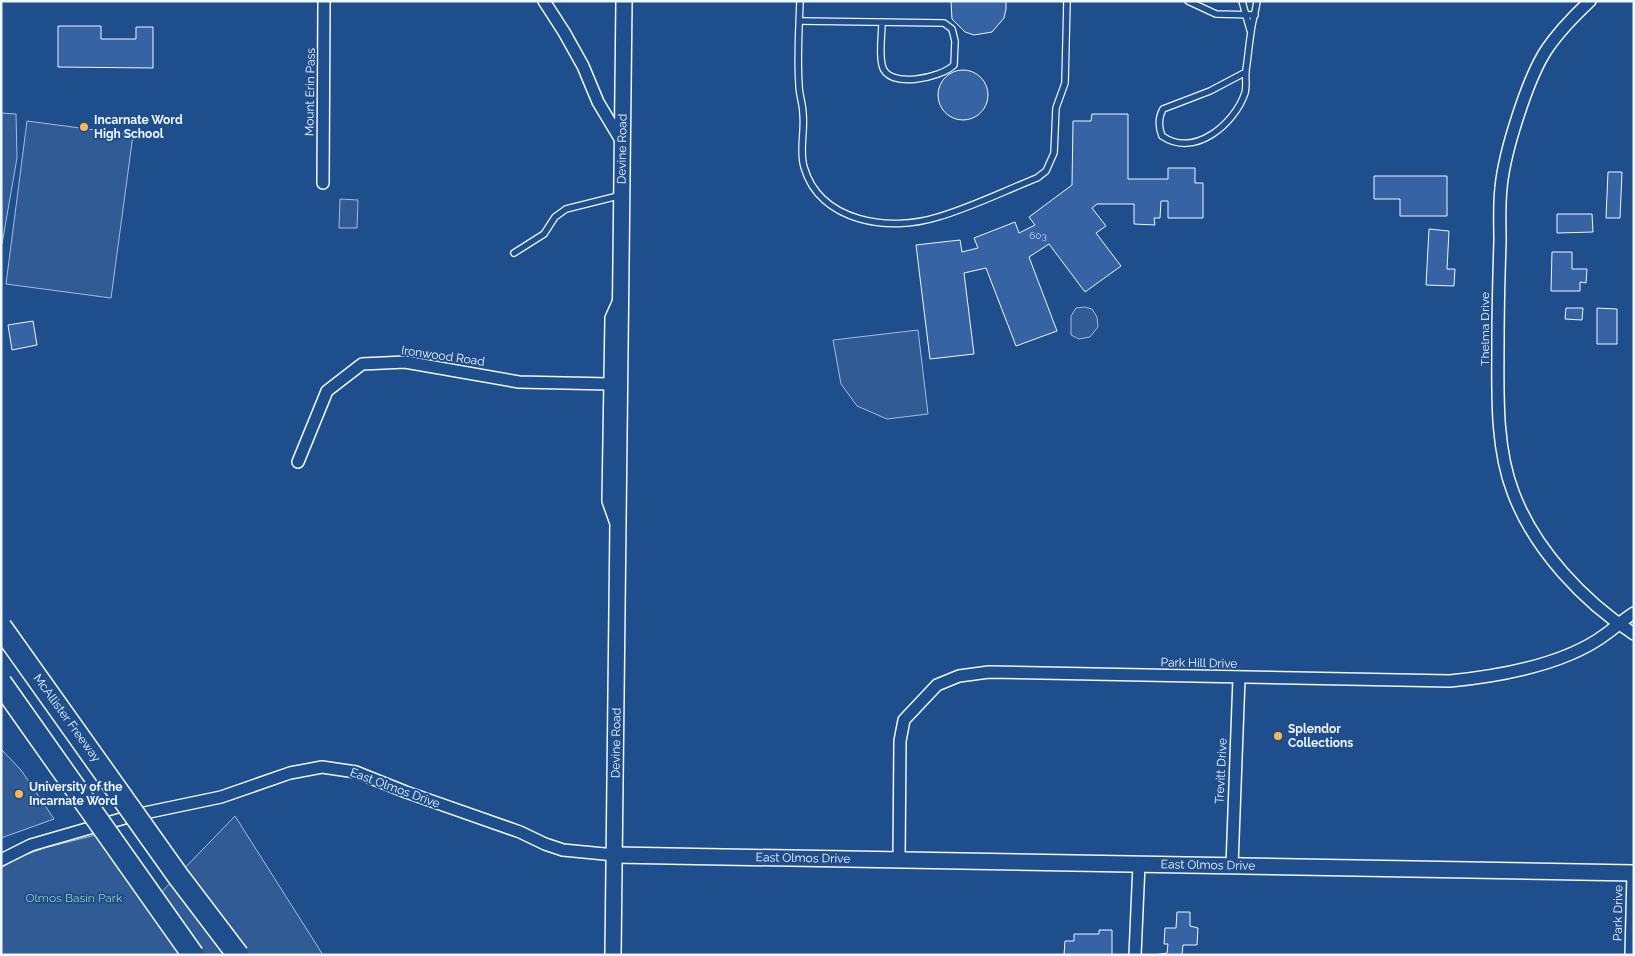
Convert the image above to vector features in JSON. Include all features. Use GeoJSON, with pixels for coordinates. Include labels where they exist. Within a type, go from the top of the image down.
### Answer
{"type":"FeatureCollection","features":[{"type":"Feature","properties":{"kind":"highway","name":"McAllister Freeway"},"geometry":{"type":"LineString","coordinates":[[1,628],[178,876],[238,955]]}},
{"type":"Feature","properties":{"kind":"highway"},"geometry":{"type":"LineString","coordinates":[[1,682],[193,955]]}},
{"type":"Feature","properties":{"kind":"street","name":"Mount Erin Pass"},"geometry":{"type":"LineString","coordinates":[[323,183],[324,1]]}},
{"type":"Feature","properties":{"kind":"street"},"geometry":{"type":"LineString","coordinates":[[544,1],[583,66],[598,102],[622,142]]}},
{"type":"Feature","properties":{"kind":"street","name":"Devine Road"},"geometry":{"type":"LineString","coordinates":[[613,955],[624,1]]}},
{"type":"Feature","properties":{"kind":"street","name":"Thelma Drive"},"geometry":{"type":"LineString","coordinates":[[1590,1],[1566,23],[1546,50],[1528,90],[1512,134],[1500,187],[1498,388],[1502,444],[1513,492],[1531,529],[1559,566],[1617,623],[1634,634]]}},
{"type":"Feature","properties":{"kind":"street","name":"Devine Road"},"geometry":{"type":"LineString","coordinates":[[618,530],[608,501],[611,318],[621,296]]}},
{"type":"Feature","properties":{"kind":"street","name":"Ironwood Road"},"geometry":{"type":"LineString","coordinates":[[298,462],[327,391],[362,364],[405,362],[519,382],[610,384]]}},
{"type":"Feature","properties":{"kind":"street","name":"Park Hill Drive"},"geometry":{"type":"LineString","coordinates":[[899,860],[900,741],[904,720],[937,685],[959,676],[989,672],[1450,681],[1484,678],[1518,671],[1550,661],[1606,634],[1617,623],[1634,613]]}},
{"type":"Feature","properties":{"kind":"street","name":"Trevitt Drive"},"geometry":{"type":"LineString","coordinates":[[1232,866],[1239,678]]}},
{"type":"Feature","properties":{"kind":"street","name":"East Olmos Drive"},"geometry":{"type":"LineString","coordinates":[[1,860],[31,845],[100,824],[221,797],[290,773],[322,767],[356,772],[563,850],[615,855],[1633,873]]}},
{"type":"Feature","properties":{"kind":"street"},"geometry":{"type":"LineString","coordinates":[[1135,955],[1139,864]]}},
{"type":"Feature","properties":{"kind":"street","name":"Park Drive"},"geometry":{"type":"LineString","coordinates":[[1631,955],[1633,873]]}},
{"type":"Feature","properties":{"kind":"lane"},"geometry":{"type":"LineString","coordinates":[[800,1],[799,85],[804,115],[802,155],[809,179],[820,194],[836,210],[852,218],[885,222],[918,222],[938,217],[1037,178],[1049,167],[1054,154],[1056,108],[1065,82],[1067,1]]}},
{"type":"Feature","properties":{"kind":"lane"},"geometry":{"type":"LineString","coordinates":[[1188,1],[1216,14],[1254,15]]}},
{"type":"Feature","properties":{"kind":"lane"},"geometry":{"type":"LineString","coordinates":[[1242,1],[1251,32]]}},
{"type":"Feature","properties":{"kind":"lane"},"geometry":{"type":"LineString","coordinates":[[1246,72],[1210,92],[1163,109],[1159,116],[1159,128],[1162,136],[1180,145],[1192,144],[1202,140],[1226,124],[1237,110],[1245,92],[1251,32],[1257,1]]}},
{"type":"Feature","properties":{"kind":"lane"},"geometry":{"type":"LineString","coordinates":[[800,21],[882,22],[944,23],[952,29],[955,41],[954,65],[934,77],[923,79],[895,78],[887,74],[882,66],[882,22]]}},
{"type":"Feature","properties":{"kind":"lane"},"geometry":{"type":"LineString","coordinates":[[514,253],[544,234],[555,217],[566,209],[622,195]]}},
{"type":"Feature","properties":{"kind":"shaded area"},"geometry":{"type":"Polygon","coordinates":[[[1,113],[16,114],[17,158],[2,244],[1,113]]]}},
{"type":"Feature","properties":{"kind":"shaded area"},"geometry":{"type":"Polygon","coordinates":[[[27,121],[133,135],[111,298],[6,284],[27,121]]]}},
{"type":"Feature","properties":{"kind":"shaded area"},"geometry":{"type":"Polygon","coordinates":[[[340,199],[358,200],[357,228],[339,228],[340,199]]]}},
{"type":"Feature","properties":{"kind":"shaded area"},"geometry":{"type":"Polygon","coordinates":[[[1085,307],[1092,309],[1097,317],[1098,327],[1090,337],[1079,339],[1071,335],[1071,316],[1076,308],[1085,307]]]}},
{"type":"Feature","properties":{"kind":"shaded area"},"geometry":{"type":"Polygon","coordinates":[[[918,330],[928,414],[887,419],[857,406],[841,384],[833,340],[918,330]]]}},
{"type":"Feature","properties":{"kind":"shaded area","name":"University of the Incarnate Word"},"geometry":{"type":"Polygon","coordinates":[[[1,749],[21,770],[54,819],[1,838],[1,749]]]}},
{"type":"Feature","properties":{"kind":"shaded area","name":"Olmos Basin Park"},"geometry":{"type":"Polygon","coordinates":[[[235,816],[323,955],[1,955],[1,868],[17,858],[44,848],[100,834],[150,904],[235,816]]]}},
{"type":"Feature","properties":{"kind":"building"},"geometry":{"type":"Polygon","coordinates":[[[951,1],[1006,1],[1004,18],[992,32],[974,35],[965,32],[952,19],[951,1]]]}},
{"type":"Feature","properties":{"kind":"building"},"geometry":{"type":"Polygon","coordinates":[[[58,26],[101,26],[101,39],[136,39],[136,27],[153,27],[153,68],[58,67],[58,26]]]}},
{"type":"Feature","properties":{"kind":"building"},"geometry":{"type":"Polygon","coordinates":[[[958,70],[968,70],[981,77],[988,90],[988,100],[981,113],[968,120],[958,120],[949,116],[942,109],[938,100],[938,90],[942,81],[949,74],[958,70]]]}},
{"type":"Feature","properties":{"kind":"building"},"geometry":{"type":"Polygon","coordinates":[[[1092,114],[1128,114],[1128,179],[1168,179],[1168,168],[1195,168],[1195,183],[1203,183],[1203,218],[1168,218],[1168,201],[1161,201],[1160,218],[1154,218],[1155,225],[1134,224],[1134,204],[1097,204],[1092,208],[1106,226],[1096,233],[1121,266],[1085,292],[1049,244],[1029,257],[1057,331],[1016,346],[986,268],[964,273],[974,354],[930,359],[916,245],[960,240],[962,252],[978,248],[974,238],[1015,222],[1019,233],[1035,225],[1029,217],[1072,185],[1073,121],[1091,121],[1092,114]]]}},
{"type":"Feature","properties":{"kind":"building"},"geometry":{"type":"Polygon","coordinates":[[[1608,172],[1622,172],[1620,218],[1606,218],[1608,172]]]}},
{"type":"Feature","properties":{"kind":"building"},"geometry":{"type":"Polygon","coordinates":[[[1374,176],[1447,176],[1447,216],[1400,216],[1400,199],[1374,199],[1374,176]]]}},
{"type":"Feature","properties":{"kind":"building"},"geometry":{"type":"Polygon","coordinates":[[[1557,214],[1592,214],[1593,232],[1557,233],[1557,214]]]}},
{"type":"Feature","properties":{"kind":"building"},"geometry":{"type":"Polygon","coordinates":[[[1429,229],[1449,231],[1447,269],[1455,269],[1454,286],[1426,285],[1429,229]]]}},
{"type":"Feature","properties":{"kind":"building"},"geometry":{"type":"Polygon","coordinates":[[[1552,252],[1572,252],[1572,269],[1587,269],[1586,283],[1580,282],[1580,291],[1551,291],[1552,252]]]}},
{"type":"Feature","properties":{"kind":"building"},"geometry":{"type":"Polygon","coordinates":[[[1566,308],[1583,308],[1582,320],[1565,319],[1566,308]]]}},
{"type":"Feature","properties":{"kind":"building"},"geometry":{"type":"Polygon","coordinates":[[[1597,308],[1617,309],[1617,344],[1597,344],[1597,308]]]}},
{"type":"Feature","properties":{"kind":"building"},"geometry":{"type":"Polygon","coordinates":[[[33,321],[37,345],[12,350],[8,325],[33,321]]]}},
{"type":"Feature","properties":{"kind":"building"},"geometry":{"type":"Polygon","coordinates":[[[1177,912],[1190,912],[1190,926],[1198,928],[1197,945],[1183,945],[1182,955],[1154,955],[1167,953],[1168,944],[1164,944],[1165,928],[1176,928],[1177,912]]]}},
{"type":"Feature","properties":{"kind":"building"},"geometry":{"type":"Polygon","coordinates":[[[1099,930],[1112,930],[1112,955],[1064,955],[1065,941],[1074,941],[1074,934],[1099,934],[1099,930]]]}},
{"type":"Feature","properties":{"kind":"place","name":"Incarnate Word High School"},"geometry":{"type":"Point","coordinates":[84,127]}},
{"type":"Feature","properties":{"kind":"place","name":"Splendor Collections"},"geometry":{"type":"Point","coordinates":[1278,736]}},
{"type":"Feature","properties":{"kind":"place","name":"University of the Incarnate Word"},"geometry":{"type":"Point","coordinates":[19,794]}}]}
